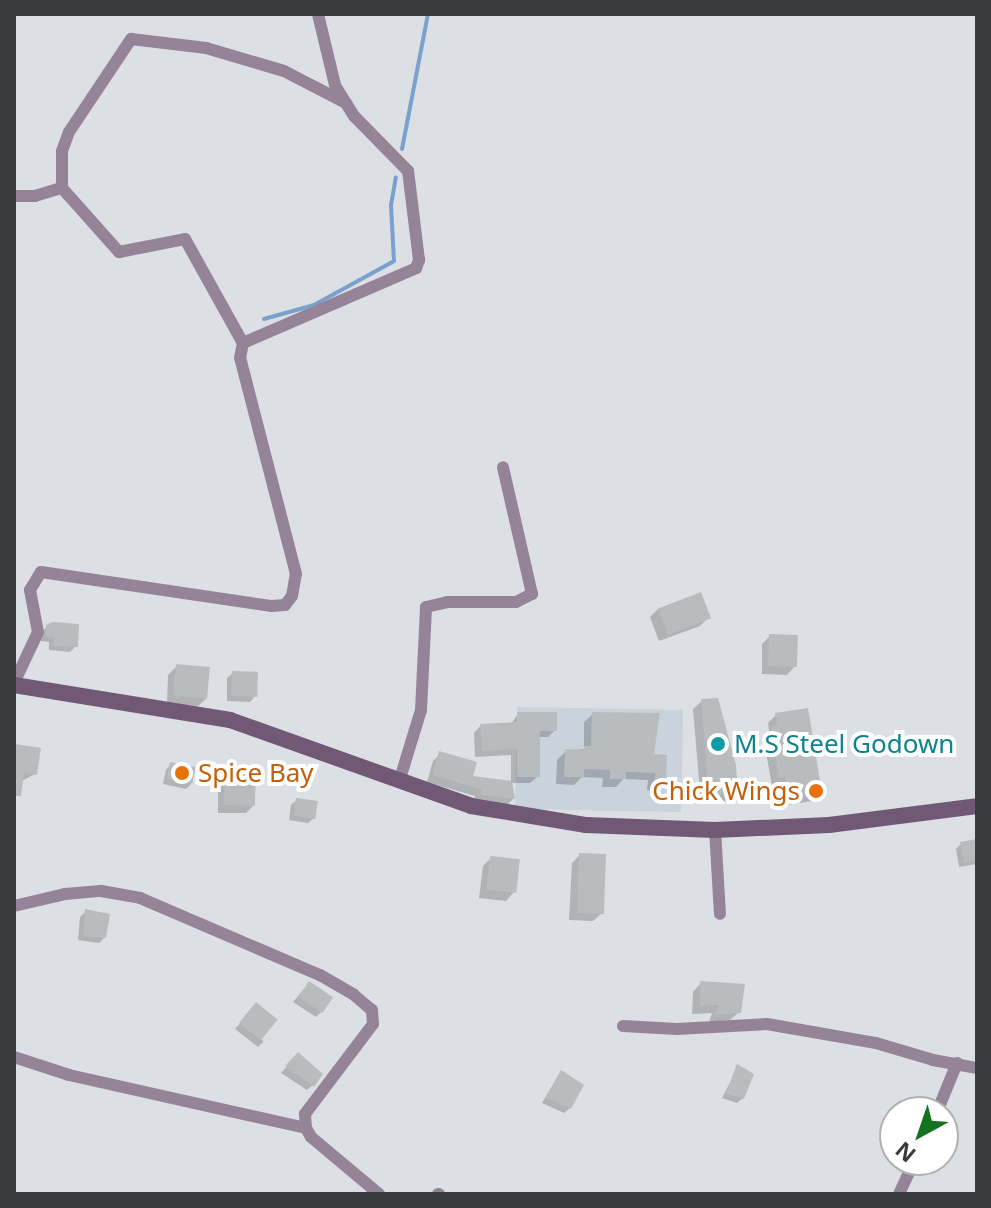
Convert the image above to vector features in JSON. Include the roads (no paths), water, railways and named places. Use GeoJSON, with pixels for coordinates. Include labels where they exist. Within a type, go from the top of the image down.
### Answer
{"type":"FeatureCollection","features":[{"type":"Feature","properties":{"kind":"main road"},"geometry":{"type":"LineString","coordinates":[[14,684],[230,720],[471,806],[586,825],[715,830],[829,825],[977,806]]}},
{"type":"Feature","properties":{"kind":"street"},"geometry":{"type":"LineString","coordinates":[[243,343],[416,268],[419,260],[408,171],[384,150],[335,85],[318,14]]}},
{"type":"Feature","properties":{"kind":"street"},"geometry":{"type":"LineString","coordinates":[[14,684],[38,632],[30,590],[41,572],[271,606],[285,605],[292,596],[296,574],[240,358],[243,343],[185,239],[119,252],[62,188],[62,151],[69,132],[131,39],[206,48],[284,71],[347,104]]}},
{"type":"Feature","properties":{"kind":"street"},"geometry":{"type":"LineString","coordinates":[[14,196],[35,196],[62,188]]}},
{"type":"Feature","properties":{"kind":"street"},"geometry":{"type":"LineString","coordinates":[[399,782],[421,710],[426,607],[447,602],[516,602],[532,594],[503,467]]}},
{"type":"Feature","properties":{"kind":"street"},"geometry":{"type":"LineString","coordinates":[[715,830],[720,914]]}},
{"type":"Feature","properties":{"kind":"street"},"geometry":{"type":"LineString","coordinates":[[14,906],[65,894],[101,891],[140,898],[320,975],[354,995],[372,1010],[373,1024],[305,1114],[306,1128],[311,1137],[379,1194]]}},
{"type":"Feature","properties":{"kind":"street"},"geometry":{"type":"LineString","coordinates":[[623,1026],[677,1029],[767,1024],[876,1043],[977,1068]]}},
{"type":"Feature","properties":{"kind":"street"},"geometry":{"type":"LineString","coordinates":[[14,1057],[69,1075],[306,1128]]}},
{"type":"Feature","properties":{"kind":"street"},"geometry":{"type":"LineString","coordinates":[[944,1096],[957,1063]]}},
{"type":"Feature","properties":{"kind":"waterway"},"geometry":{"type":"LineString","coordinates":[[402,149],[428,14]]}},
{"type":"Feature","properties":{"kind":"waterway"},"geometry":{"type":"LineString","coordinates":[[264,319],[314,305],[394,261],[391,205],[396,177]]}},
{"type":"Feature","properties":{"kind":"place","name":"M.S Steel Godown"},"geometry":{"type":"Point","coordinates":[718,744]}},
{"type":"Feature","properties":{"kind":"place","name":"Spice Bay"},"geometry":{"type":"Point","coordinates":[182,773]}},
{"type":"Feature","properties":{"kind":"place","name":"Chick Wings"},"geometry":{"type":"Point","coordinates":[816,791]}}]}
